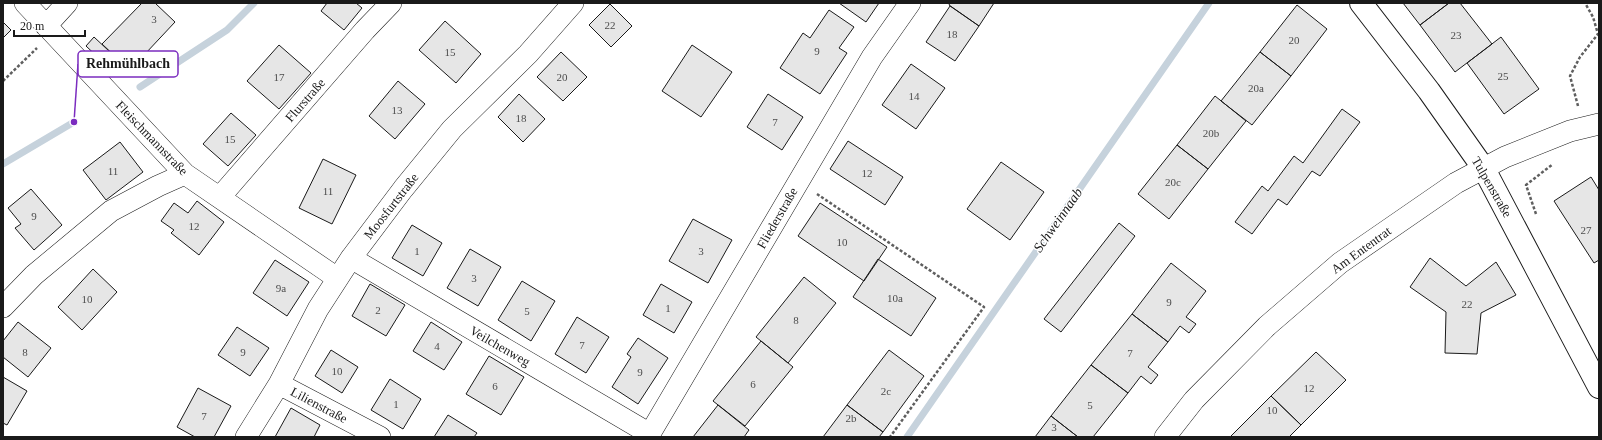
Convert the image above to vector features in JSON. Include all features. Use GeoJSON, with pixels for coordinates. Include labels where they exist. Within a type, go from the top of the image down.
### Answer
{"type":"FeatureCollection","features":[{"type":"Feature","properties":{"kind":"street","name":"Fleischmannstraße"},"geometry":{"type":"LineString","coordinates":[[25,3],[185,174],[338,278]]}},
{"type":"Feature","properties":{"kind":"street"},"geometry":{"type":"LineString","coordinates":[[46,26],[67,3]]}},
{"type":"Feature","properties":{"kind":"street","name":"Flurstraße"},"geometry":{"type":"LineString","coordinates":[[220,197],[365,30],[391,3]]}},
{"type":"Feature","properties":{"kind":"street","name":"Moosfurtstraße"},"geometry":{"type":"LineString","coordinates":[[246,437],[279,384],[318,309],[351,258],[403,189],[452,129],[528,54],[573,3]]}},
{"type":"Feature","properties":{"kind":"street","name":"Fliederstraße"},"geometry":{"type":"LineString","coordinates":[[649,435],[872,57],[910,3]]}},
{"type":"Feature","properties":{"kind":"street","name":"Tulpenstraße"},"geometry":{"type":"LineString","coordinates":[[1361,3],[1429,91],[1484,169],[1599,387]]}},
{"type":"Feature","properties":{"kind":"street","name":"Am Ententrat"},"geometry":{"type":"LineString","coordinates":[[1165,437],[1194,400],[1267,326],[1340,263],[1456,184],[1505,157],[1570,131],[1590,126]]}},
{"type":"Feature","properties":{"kind":"street"},"geometry":{"type":"LineString","coordinates":[[3,307],[34,275],[111,211],[158,186],[185,174]]}},
{"type":"Feature","properties":{"kind":"street","name":"Veilchenweg"},"geometry":{"type":"LineString","coordinates":[[351,258],[649,435]]}},
{"type":"Feature","properties":{"kind":"street","name":"Lilienstraße"},"geometry":{"type":"LineString","coordinates":[[279,384],[380,437]]}},
{"type":"Feature","properties":{"kind":"path"},"geometry":{"type":"LineString","coordinates":[[1585,3],[1593,17],[1598,34],[1580,57],[1570,76],[1590,126]]}},
{"type":"Feature","properties":{"kind":"path"},"geometry":{"type":"LineString","coordinates":[[3,81],[40,45],[46,26]]}},
{"type":"Feature","properties":{"kind":"path"},"geometry":{"type":"LineString","coordinates":[[1538,218],[1526,185],[1554,163]]}},
{"type":"Feature","properties":{"kind":"path"},"geometry":{"type":"LineString","coordinates":[[798,181],[984,307],[890,437]]}},
{"type":"Feature","properties":{"kind":"building"},"geometry":{"type":"Polygon","coordinates":[[[142,3],[155,3],[175,22],[130,70],[102,44],[142,3]]]}},
{"type":"Feature","properties":{"kind":"building"},"geometry":{"type":"Polygon","coordinates":[[[327,3],[356,3],[362,8],[344,30],[321,11],[327,3]]]}},
{"type":"Feature","properties":{"kind":"building"},"geometry":{"type":"Polygon","coordinates":[[[839,3],[879,3],[866,22],[839,3]]]}},
{"type":"Feature","properties":{"kind":"building"},"geometry":{"type":"Polygon","coordinates":[[[950,3],[994,3],[979,26],[949,5],[950,3]]]}},
{"type":"Feature","properties":{"kind":"building"},"geometry":{"type":"Polygon","coordinates":[[[1403,3],[1449,3],[1420,25],[1403,3]]]}},
{"type":"Feature","properties":{"kind":"building"},"geometry":{"type":"Polygon","coordinates":[[[1449,3],[1460,3],[1492,44],[1455,72],[1420,25],[1449,3]]]}},
{"type":"Feature","properties":{"kind":"building"},"geometry":{"type":"Polygon","coordinates":[[[610,4],[632,26],[611,47],[589,25],[610,4]]]}},
{"type":"Feature","properties":{"kind":"building"},"geometry":{"type":"Polygon","coordinates":[[[1297,5],[1327,29],[1291,76],[1260,52],[1297,5]]]}},
{"type":"Feature","properties":{"kind":"building"},"geometry":{"type":"Polygon","coordinates":[[[950,6],[979,26],[955,61],[926,42],[950,6]]]}},
{"type":"Feature","properties":{"kind":"building"},"geometry":{"type":"Polygon","coordinates":[[[829,10],[854,27],[839,48],[847,53],[820,94],[780,68],[803,33],[810,38],[829,10]]]}},
{"type":"Feature","properties":{"kind":"building"},"geometry":{"type":"Polygon","coordinates":[[[445,21],[481,54],[456,83],[419,50],[445,21]]]}},
{"type":"Feature","properties":{"kind":"building"},"geometry":{"type":"Polygon","coordinates":[[[3,22],[11,30],[3,38],[3,22]]]}},
{"type":"Feature","properties":{"kind":"building"},"geometry":{"type":"Polygon","coordinates":[[[94,37],[110,52],[102,61],[86,46],[94,37]]]}},
{"type":"Feature","properties":{"kind":"building"},"geometry":{"type":"Polygon","coordinates":[[[1501,37],[1539,89],[1504,114],[1467,63],[1501,37]]]}},
{"type":"Feature","properties":{"kind":"building"},"geometry":{"type":"Polygon","coordinates":[[[279,45],[311,73],[279,109],[247,81],[279,45]]]}},
{"type":"Feature","properties":{"kind":"building"},"geometry":{"type":"Polygon","coordinates":[[[692,45],[732,72],[701,117],[662,91],[692,45]]]}},
{"type":"Feature","properties":{"kind":"building"},"geometry":{"type":"Polygon","coordinates":[[[561,52],[587,77],[563,101],[537,77],[561,52]]]}},
{"type":"Feature","properties":{"kind":"building"},"geometry":{"type":"Polygon","coordinates":[[[1260,52],[1291,76],[1252,125],[1221,101],[1260,52]]]}},
{"type":"Feature","properties":{"kind":"building"},"geometry":{"type":"Polygon","coordinates":[[[911,64],[945,88],[916,129],[882,105],[911,64]]]}},
{"type":"Feature","properties":{"kind":"building"},"geometry":{"type":"Polygon","coordinates":[[[398,81],[425,104],[395,139],[369,116],[398,81]]]}},
{"type":"Feature","properties":{"kind":"building"},"geometry":{"type":"Polygon","coordinates":[[[519,94],[545,119],[523,142],[498,117],[519,94]]]}},
{"type":"Feature","properties":{"kind":"building"},"geometry":{"type":"Polygon","coordinates":[[[768,94],[803,117],[782,150],[747,127],[768,94]]]}},
{"type":"Feature","properties":{"kind":"building"},"geometry":{"type":"Polygon","coordinates":[[[1215,96],[1246,121],[1208,169],[1177,145],[1215,96]]]}},
{"type":"Feature","properties":{"kind":"building"},"geometry":{"type":"Polygon","coordinates":[[[1342,109],[1360,122],[1320,176],[1312,171],[1287,205],[1278,199],[1252,234],[1235,222],[1262,186],[1268,191],[1294,156],[1303,163],[1342,109]]]}},
{"type":"Feature","properties":{"kind":"building"},"geometry":{"type":"Polygon","coordinates":[[[231,113],[256,135],[228,166],[203,144],[231,113]]]}},
{"type":"Feature","properties":{"kind":"building"},"geometry":{"type":"Polygon","coordinates":[[[848,141],[903,177],[885,205],[830,169],[848,141]]]}},
{"type":"Feature","properties":{"kind":"building"},"geometry":{"type":"Polygon","coordinates":[[[120,142],[143,172],[106,200],[83,170],[120,142]]]}},
{"type":"Feature","properties":{"kind":"building"},"geometry":{"type":"Polygon","coordinates":[[[1177,145],[1208,169],[1169,219],[1138,194],[1177,145]]]}},
{"type":"Feature","properties":{"kind":"building"},"geometry":{"type":"Polygon","coordinates":[[[323,159],[356,175],[332,224],[299,208],[323,159]]]}},
{"type":"Feature","properties":{"kind":"building"},"geometry":{"type":"Polygon","coordinates":[[[1001,162],[1044,192],[1010,240],[967,209],[1001,162]]]}},
{"type":"Feature","properties":{"kind":"building"},"geometry":{"type":"Polygon","coordinates":[[[1591,177],[1599,190],[1599,260],[1594,263],[1554,201],[1591,177]]]}},
{"type":"Feature","properties":{"kind":"building"},"geometry":{"type":"Polygon","coordinates":[[[31,189],[62,225],[34,250],[15,228],[21,224],[8,208],[31,189]]]}},
{"type":"Feature","properties":{"kind":"building"},"geometry":{"type":"Polygon","coordinates":[[[197,201],[224,222],[199,255],[171,233],[174,230],[161,221],[174,203],[188,213],[197,201]]]}},
{"type":"Feature","properties":{"kind":"building"},"geometry":{"type":"Polygon","coordinates":[[[820,203],[887,247],[864,281],[798,236],[820,203]]]}},
{"type":"Feature","properties":{"kind":"building"},"geometry":{"type":"Polygon","coordinates":[[[693,219],[732,240],[708,283],[669,261],[693,219]]]}},
{"type":"Feature","properties":{"kind":"building"},"geometry":{"type":"Polygon","coordinates":[[[1119,223],[1135,236],[1061,332],[1044,319],[1119,223]]]}},
{"type":"Feature","properties":{"kind":"building"},"geometry":{"type":"Polygon","coordinates":[[[412,225],[442,243],[423,276],[392,258],[412,225]]]}},
{"type":"Feature","properties":{"kind":"building"},"geometry":{"type":"Polygon","coordinates":[[[470,249],[501,267],[478,306],[447,288],[470,249]]]}},
{"type":"Feature","properties":{"kind":"building"},"geometry":{"type":"Polygon","coordinates":[[[1430,258],[1466,286],[1496,262],[1516,295],[1481,313],[1477,354],[1445,353],[1446,312],[1410,287],[1430,258]]]}},
{"type":"Feature","properties":{"kind":"building"},"geometry":{"type":"Polygon","coordinates":[[[878,259],[936,298],[911,336],[853,297],[878,259]]]}},
{"type":"Feature","properties":{"kind":"building"},"geometry":{"type":"Polygon","coordinates":[[[275,260],[309,282],[287,316],[253,293],[275,260]]]}},
{"type":"Feature","properties":{"kind":"building"},"geometry":{"type":"Polygon","coordinates":[[[1171,263],[1206,291],[1186,317],[1196,324],[1189,333],[1180,326],[1168,342],[1132,314],[1171,263]]]}},
{"type":"Feature","properties":{"kind":"building"},"geometry":{"type":"Polygon","coordinates":[[[93,269],[117,292],[82,330],[58,307],[93,269]]]}},
{"type":"Feature","properties":{"kind":"building"},"geometry":{"type":"Polygon","coordinates":[[[804,277],[836,303],[788,363],[756,337],[804,277]]]}},
{"type":"Feature","properties":{"kind":"building"},"geometry":{"type":"Polygon","coordinates":[[[522,281],[555,301],[531,341],[498,320],[522,281]]]}},
{"type":"Feature","properties":{"kind":"building"},"geometry":{"type":"Polygon","coordinates":[[[370,284],[405,305],[386,336],[352,316],[370,284]]]}},
{"type":"Feature","properties":{"kind":"building"},"geometry":{"type":"Polygon","coordinates":[[[661,284],[692,302],[674,333],[643,315],[661,284]]]}},
{"type":"Feature","properties":{"kind":"building"},"geometry":{"type":"Polygon","coordinates":[[[1132,314],[1168,342],[1148,367],[1158,375],[1151,384],[1141,376],[1128,393],[1091,365],[1132,314]]]}},
{"type":"Feature","properties":{"kind":"building"},"geometry":{"type":"Polygon","coordinates":[[[577,317],[609,337],[586,373],[555,354],[577,317]]]}},
{"type":"Feature","properties":{"kind":"building"},"geometry":{"type":"Polygon","coordinates":[[[18,322],[51,348],[28,377],[3,357],[3,341],[18,322]]]}},
{"type":"Feature","properties":{"kind":"building"},"geometry":{"type":"Polygon","coordinates":[[[431,322],[462,342],[444,370],[413,351],[431,322]]]}},
{"type":"Feature","properties":{"kind":"building"},"geometry":{"type":"Polygon","coordinates":[[[237,327],[269,348],[250,376],[218,355],[237,327]]]}},
{"type":"Feature","properties":{"kind":"building"},"geometry":{"type":"Polygon","coordinates":[[[638,338],[668,358],[638,404],[612,387],[631,357],[627,354],[638,338]]]}},
{"type":"Feature","properties":{"kind":"building"},"geometry":{"type":"Polygon","coordinates":[[[761,341],[793,367],[745,426],[713,401],[761,341]]]}},
{"type":"Feature","properties":{"kind":"building"},"geometry":{"type":"Polygon","coordinates":[[[331,350],[358,367],[342,393],[315,376],[331,350]]]}},
{"type":"Feature","properties":{"kind":"building"},"geometry":{"type":"Polygon","coordinates":[[[889,350],[924,376],[883,432],[847,405],[889,350]]]}},
{"type":"Feature","properties":{"kind":"building"},"geometry":{"type":"Polygon","coordinates":[[[1316,352],[1346,380],[1301,425],[1271,396],[1316,352]]]}},
{"type":"Feature","properties":{"kind":"building"},"geometry":{"type":"Polygon","coordinates":[[[489,356],[524,377],[501,415],[466,394],[489,356]]]}},
{"type":"Feature","properties":{"kind":"building"},"geometry":{"type":"Polygon","coordinates":[[[1091,365],[1128,393],[1093,437],[1078,437],[1051,416],[1091,365]]]}},
{"type":"Feature","properties":{"kind":"building"},"geometry":{"type":"Polygon","coordinates":[[[3,377],[27,391],[7,425],[3,423],[3,377]]]}},
{"type":"Feature","properties":{"kind":"building"},"geometry":{"type":"Polygon","coordinates":[[[390,379],[421,399],[403,429],[371,410],[390,379]]]}},
{"type":"Feature","properties":{"kind":"building"},"geometry":{"type":"Polygon","coordinates":[[[198,388],[231,406],[214,437],[195,437],[177,427],[198,388]]]}},
{"type":"Feature","properties":{"kind":"building"},"geometry":{"type":"Polygon","coordinates":[[[1271,396],[1301,425],[1289,437],[1230,437],[1271,396]]]}},
{"type":"Feature","properties":{"kind":"building"},"geometry":{"type":"Polygon","coordinates":[[[718,405],[749,430],[744,437],[693,437],[718,405]]]}},
{"type":"Feature","properties":{"kind":"building"},"geometry":{"type":"Polygon","coordinates":[[[847,405],[883,432],[879,437],[823,437],[847,405]]]}},
{"type":"Feature","properties":{"kind":"building"},"geometry":{"type":"Polygon","coordinates":[[[291,408],[320,425],[314,437],[275,437],[291,408]]]}},
{"type":"Feature","properties":{"kind":"building"},"geometry":{"type":"Polygon","coordinates":[[[448,415],[477,433],[474,437],[434,437],[448,415]]]}},
{"type":"Feature","properties":{"kind":"building"},"geometry":{"type":"Polygon","coordinates":[[[1051,416],[1078,437],[1035,437],[1051,416]]]}},
{"type":"Feature","properties":{"kind":"waterway"},"geometry":{"type":"LineString","coordinates":[[140,87],[227,30],[254,3]]}},
{"type":"Feature","properties":{"kind":"waterway","name":"Schweinnaab"},"geometry":{"type":"LineString","coordinates":[[907,437],[1209,3]]}},
{"type":"Feature","properties":{"kind":"waterway"},"geometry":{"type":"LineString","coordinates":[[3,164],[74,122]]}},
{"type":"Feature","properties":{"kind":"place","name":"Rehmühlbach"},"geometry":{"type":"Point","coordinates":[74,122]}}]}
